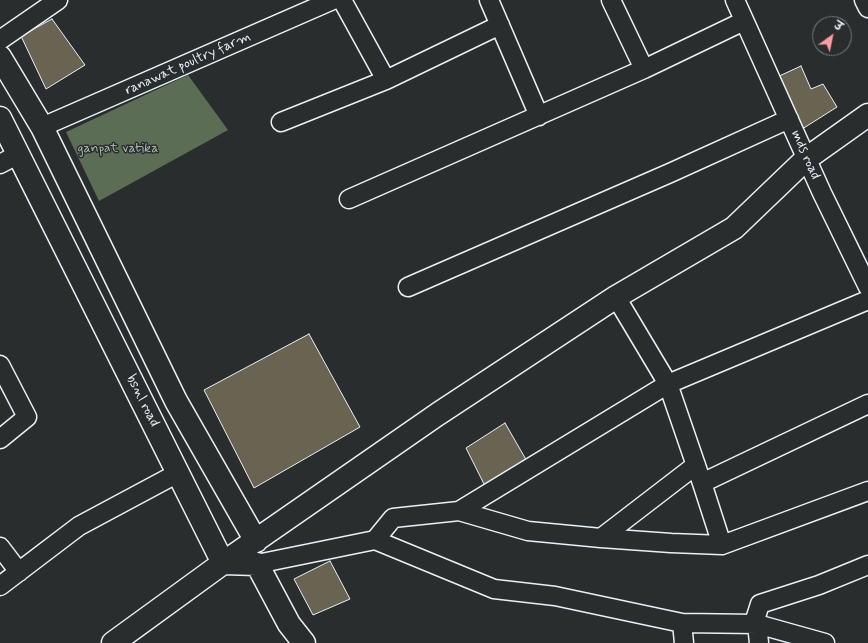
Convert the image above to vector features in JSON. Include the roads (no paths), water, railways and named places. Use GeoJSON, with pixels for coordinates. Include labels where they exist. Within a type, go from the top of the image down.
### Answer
{"type":"FeatureCollection","features":[{"type":"Feature","properties":{"kind":"street"},"geometry":{"type":"LineString","coordinates":[[0,40],[58,0]]}},
{"type":"Feature","properties":{"kind":"street","name":"ranawat poultry farm"},"geometry":{"type":"LineString","coordinates":[[42,127],[333,0]]}},
{"type":"Feature","properties":{"kind":"street"},"geometry":{"type":"LineString","coordinates":[[342,0],[386,80]]}},
{"type":"Feature","properties":{"kind":"street"},"geometry":{"type":"LineString","coordinates":[[489,0],[539,116]]}},
{"type":"Feature","properties":{"kind":"street"},"geometry":{"type":"LineString","coordinates":[[611,0],[644,69]]}},
{"type":"Feature","properties":{"kind":"street","name":"mds road"},"geometry":{"type":"LineString","coordinates":[[735,0],[806,159],[868,287]]}},
{"type":"Feature","properties":{"kind":"street"},"geometry":{"type":"LineString","coordinates":[[864,0],[868,8]]}},
{"type":"Feature","properties":{"kind":"street"},"geometry":{"type":"LineString","coordinates":[[349,199],[644,69],[744,21]]}},
{"type":"Feature","properties":{"kind":"street"},"geometry":{"type":"LineString","coordinates":[[281,122],[386,80],[500,25]]}},
{"type":"Feature","properties":{"kind":"street"},"geometry":{"type":"LineString","coordinates":[[0,57],[42,127],[176,401],[256,541]]}},
{"type":"Feature","properties":{"kind":"street"},"geometry":{"type":"LineString","coordinates":[[113,643],[223,563],[438,414],[616,296],[734,228],[806,159],[868,115]]}},
{"type":"Feature","properties":{"kind":"street","name":"bsnl road"},"geometry":{"type":"LineString","coordinates":[[0,118],[9,159],[178,473],[223,563]]}},
{"type":"Feature","properties":{"kind":"street"},"geometry":{"type":"LineString","coordinates":[[408,287],[670,173],[789,119]]}},
{"type":"Feature","properties":{"kind":"street"},"geometry":{"type":"LineString","coordinates":[[616,296],[668,384],[722,545]]}},
{"type":"Feature","properties":{"kind":"street"},"geometry":{"type":"LineString","coordinates":[[459,511],[668,384],[868,300]]}},
{"type":"Feature","properties":{"kind":"street"},"geometry":{"type":"LineString","coordinates":[[0,365],[27,417],[0,439]]}},
{"type":"Feature","properties":{"kind":"street"},"geometry":{"type":"LineString","coordinates":[[702,483],[868,404]]}},
{"type":"Feature","properties":{"kind":"street"},"geometry":{"type":"LineString","coordinates":[[601,538],[696,465]]}},
{"type":"Feature","properties":{"kind":"street"},"geometry":{"type":"LineString","coordinates":[[0,586],[80,526],[178,473]]}},
{"type":"Feature","properties":{"kind":"street"},"geometry":{"type":"LineString","coordinates":[[375,540],[393,518],[459,511],[528,531],[601,538],[722,545],[868,491]]}},
{"type":"Feature","properties":{"kind":"street"},"geometry":{"type":"LineString","coordinates":[[223,563],[257,564],[375,540],[494,589],[555,596],[682,623],[756,624],[825,643]]}},
{"type":"Feature","properties":{"kind":"street"},"geometry":{"type":"LineString","coordinates":[[0,547],[19,572]]}},
{"type":"Feature","properties":{"kind":"street"},"geometry":{"type":"LineString","coordinates":[[257,564],[289,624],[304,643]]}},
{"type":"Feature","properties":{"kind":"street"},"geometry":{"type":"LineString","coordinates":[[759,643],[756,624],[760,604],[819,585],[868,565]]}},
{"type":"Feature","properties":{"kind":"street"},"geometry":{"type":"LineString","coordinates":[[682,623],[684,643]]}},
{"type":"Feature","properties":{"kind":"park label","name":"ganpat vatika"},"geometry":{"type":"Point","coordinates":[118,149]}}]}
